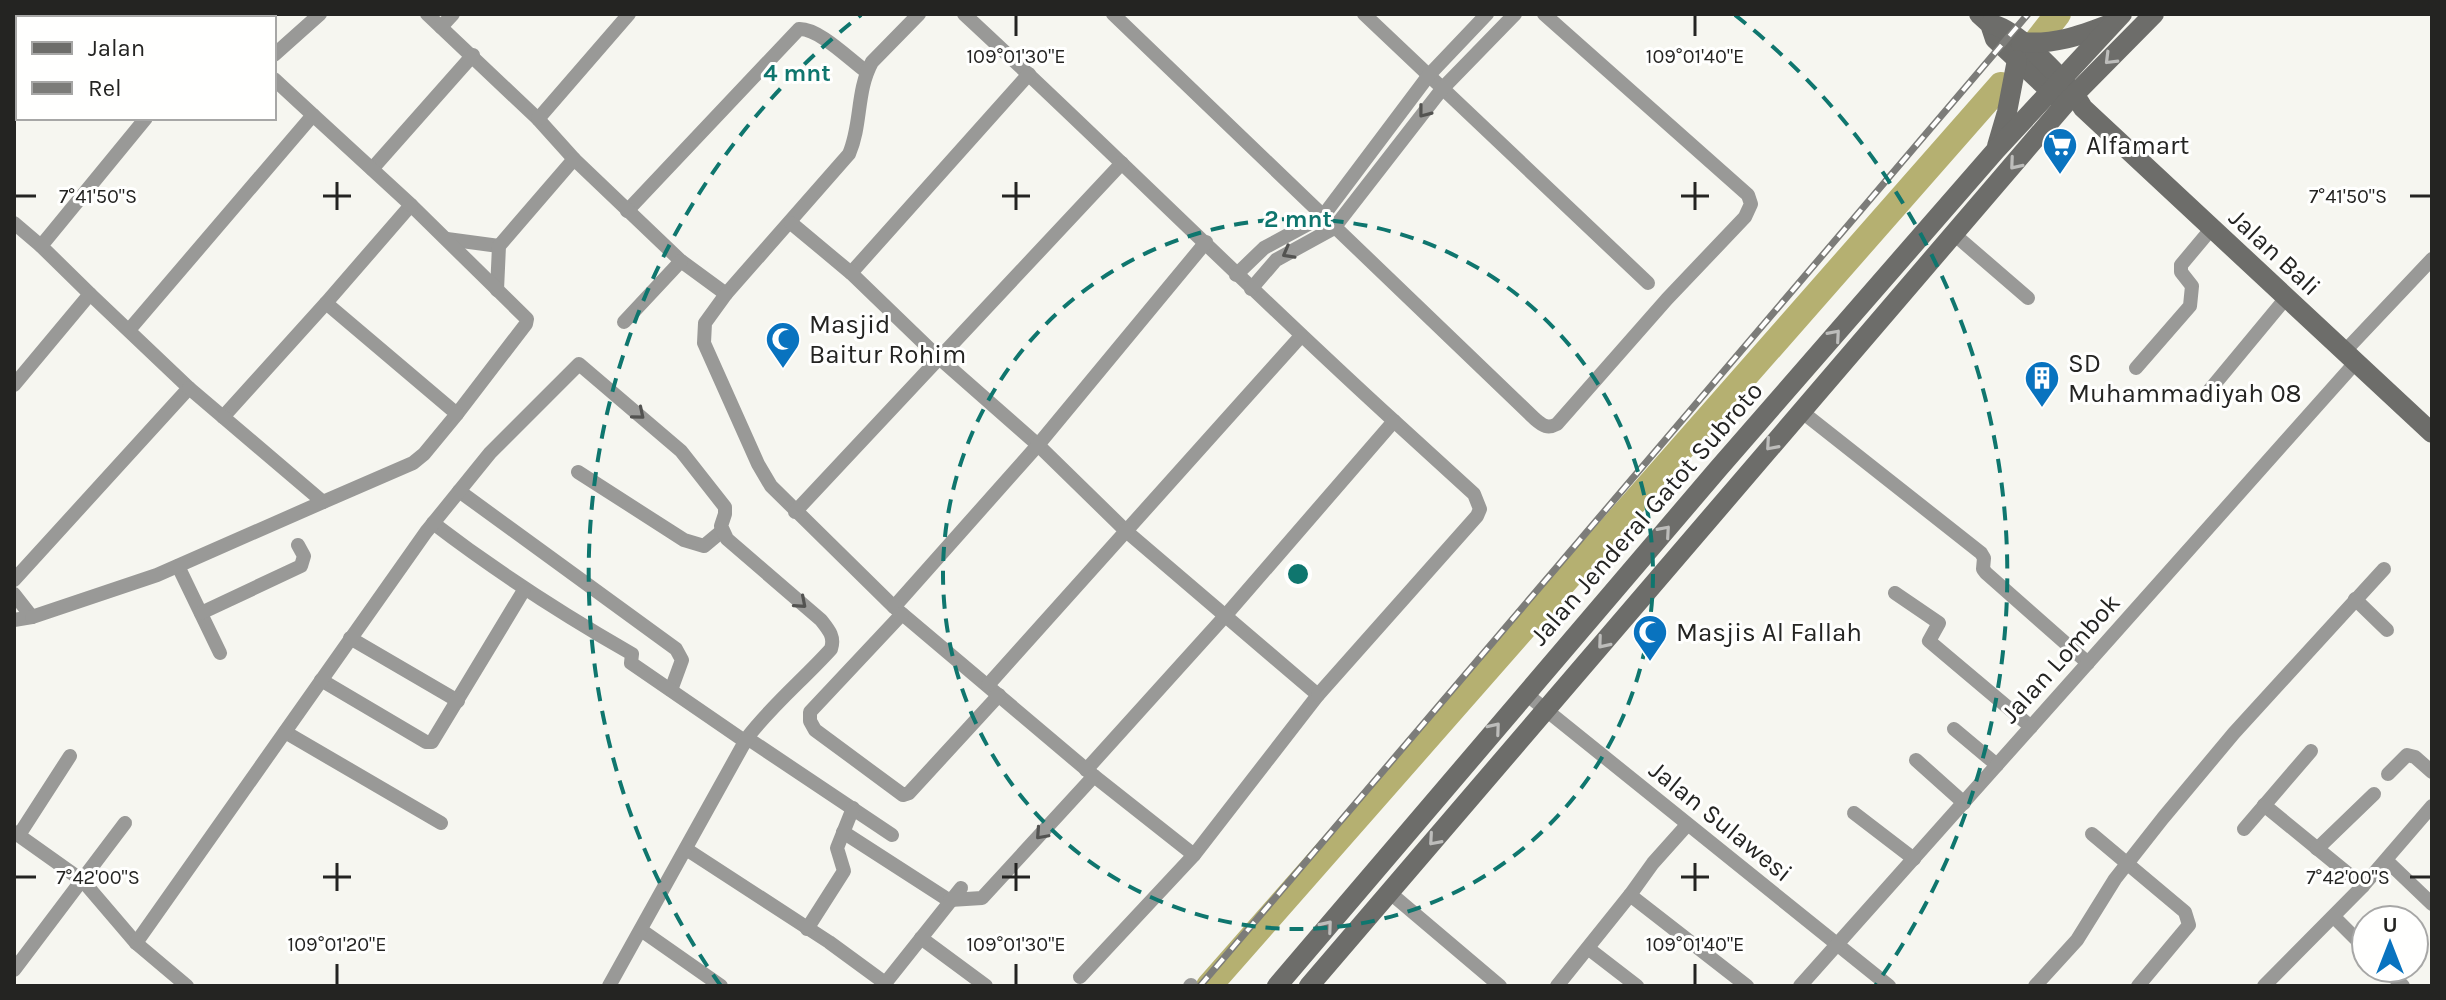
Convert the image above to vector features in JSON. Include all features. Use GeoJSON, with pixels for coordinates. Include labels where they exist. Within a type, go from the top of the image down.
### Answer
{"type":"FeatureCollection","features":[{"type":"Feature","properties":{"kind":"main road"},"geometry":{"type":"LineString","coordinates":[[2067,95],[2154,14]]}},
{"type":"Feature","properties":{"kind":"main road"},"geometry":{"type":"LineString","coordinates":[[2067,95],[2118,18]]}},
{"type":"Feature","properties":{"kind":"main road"},"geometry":{"type":"LineString","coordinates":[[1996,150],[2019,51],[2066,40],[2118,18]]}},
{"type":"Feature","properties":{"kind":"main road","name":"Jalan Bali"},"geometry":{"type":"LineString","coordinates":[[1984,19],[1999,26],[2019,51],[2432,433]]}},
{"type":"Feature","properties":{"kind":"main road","name":"Jalan Jenderal Gatot Subroto"},"geometry":{"type":"LineString","coordinates":[[1277,986],[1525,693],[1996,150],[2067,95]]}},
{"type":"Feature","properties":{"kind":"main road","name":"Jalan Jenderal Gatot Subroto"},"geometry":{"type":"LineString","coordinates":[[1309,986],[1955,235],[2067,95]]}},
{"type":"Feature","properties":{"kind":"street"},"geometry":{"type":"LineString","coordinates":[[276,53],[320,14]]}},
{"type":"Feature","properties":{"kind":"street"},"geometry":{"type":"LineString","coordinates":[[427,14],[538,119],[627,211],[681,261],[726,294]]}},
{"type":"Feature","properties":{"kind":"street"},"geometry":{"type":"LineString","coordinates":[[441,27],[453,14]]}},
{"type":"Feature","properties":{"kind":"street"},"geometry":{"type":"LineString","coordinates":[[538,119],[629,14]]}},
{"type":"Feature","properties":{"kind":"street"},"geometry":{"type":"LineString","coordinates":[[919,14],[872,62],[862,82],[856,139],[849,154],[726,294],[705,323],[704,343],[758,464],[771,486],[795,512],[898,610],[1090,773],[1194,855]]}},
{"type":"Feature","properties":{"kind":"street"},"geometry":{"type":"LineString","coordinates":[[964,14],[1206,242],[1236,275],[1474,494],[1480,509],[1318,695],[1194,855],[1080,977]]}},
{"type":"Feature","properties":{"kind":"street"},"geometry":{"type":"LineString","coordinates":[[1113,14],[1546,427],[1557,424],[1667,299],[1745,217],[1751,204],[1748,195],[1544,14]]}},
{"type":"Feature","properties":{"kind":"street"},"geometry":{"type":"LineString","coordinates":[[1364,14],[1648,283]]}},
{"type":"Feature","properties":{"kind":"street"},"geometry":{"type":"LineString","coordinates":[[1236,275],[1264,248],[1323,216],[1429,75],[1487,14]]}},
{"type":"Feature","properties":{"kind":"street"},"geometry":{"type":"LineString","coordinates":[[1251,289],[1276,260],[1334,228],[1442,89],[1515,14]]}},
{"type":"Feature","properties":{"kind":"street"},"geometry":{"type":"LineString","coordinates":[[627,211],[799,29],[816,34],[867,72]]}},
{"type":"Feature","properties":{"kind":"street"},"geometry":{"type":"LineString","coordinates":[[372,169],[473,55]]}},
{"type":"Feature","properties":{"kind":"street"},"geometry":{"type":"LineString","coordinates":[[851,273],[1029,74]]}},
{"type":"Feature","properties":{"kind":"street"},"geometry":{"type":"LineString","coordinates":[[14,620],[32,617],[157,575],[413,463],[457,414],[526,324],[524,314],[447,239],[276,81]]}},
{"type":"Feature","properties":{"kind":"street"},"geometry":{"type":"LineString","coordinates":[[129,330],[313,115]]}},
{"type":"Feature","properties":{"kind":"street"},"geometry":{"type":"LineString","coordinates":[[41,246],[144,120]]}},
{"type":"Feature","properties":{"kind":"street"},"geometry":{"type":"LineString","coordinates":[[497,290],[499,246],[574,159]]}},
{"type":"Feature","properties":{"kind":"street"},"geometry":{"type":"LineString","coordinates":[[795,512],[1122,163]]}},
{"type":"Feature","properties":{"kind":"street"},"geometry":{"type":"LineString","coordinates":[[223,417],[411,205]]}},
{"type":"Feature","properties":{"kind":"street"},"geometry":{"type":"LineString","coordinates":[[14,223],[189,388],[323,502]]}},
{"type":"Feature","properties":{"kind":"street"},"geometry":{"type":"LineString","coordinates":[[791,223],[851,273],[938,357],[1038,445],[1126,531],[1318,695]]}},
{"type":"Feature","properties":{"kind":"street"},"geometry":{"type":"LineString","coordinates":[[2136,368],[2190,306],[2192,286],[2181,272],[2181,265],[2212,228]]}},
{"type":"Feature","properties":{"kind":"street"},"geometry":{"type":"LineString","coordinates":[[1955,235],[2028,298]]}},
{"type":"Feature","properties":{"kind":"street"},"geometry":{"type":"LineString","coordinates":[[447,239],[499,246]]}},
{"type":"Feature","properties":{"kind":"street"},"geometry":{"type":"LineString","coordinates":[[1206,242],[810,712],[810,721],[815,730],[903,795],[909,793],[1126,531],[1301,336]]}},
{"type":"Feature","properties":{"kind":"street","name":"Jalan Lombok"},"geometry":{"type":"LineString","coordinates":[[1800,986],[2088,663],[2432,259]]}},
{"type":"Feature","properties":{"kind":"street"},"geometry":{"type":"LineString","coordinates":[[624,322],[681,261]]}},
{"type":"Feature","properties":{"kind":"street"},"geometry":{"type":"LineString","coordinates":[[14,385],[90,294]]}},
{"type":"Feature","properties":{"kind":"street"},"geometry":{"type":"LineString","coordinates":[[2208,392],[2286,298]]}},
{"type":"Feature","properties":{"kind":"street"},"geometry":{"type":"LineString","coordinates":[[326,303],[457,414]]}},
{"type":"Feature","properties":{"kind":"street"},"geometry":{"type":"LineString","coordinates":[[136,943],[433,523],[490,453],[579,364],[681,451],[725,507],[722,531],[727,539],[821,620],[833,638],[831,649],[746,740],[609,986]]}},
{"type":"Feature","properties":{"kind":"street"},"geometry":{"type":"LineString","coordinates":[[14,580],[189,388]]}},
{"type":"Feature","properties":{"kind":"street"},"geometry":{"type":"LineString","coordinates":[[1801,411],[1981,553],[1986,573],[2088,663]]}},
{"type":"Feature","properties":{"kind":"street"},"geometry":{"type":"LineString","coordinates":[[843,832],[950,900],[982,898],[1394,421]]}},
{"type":"Feature","properties":{"kind":"street"},"geometry":{"type":"LineString","coordinates":[[578,472],[684,540],[704,546],[722,531]]}},
{"type":"Feature","properties":{"kind":"street"},"geometry":{"type":"LineString","coordinates":[[459,491],[676,649],[683,657],[671,690]]}},
{"type":"Feature","properties":{"kind":"street"},"geometry":{"type":"LineString","coordinates":[[433,523],[524,590],[632,654],[631,663],[892,835]]}},
{"type":"Feature","properties":{"kind":"street"},"geometry":{"type":"LineString","coordinates":[[201,613],[301,566],[304,556],[298,545]]}},
{"type":"Feature","properties":{"kind":"street"},"geometry":{"type":"LineString","coordinates":[[178,566],[220,653]]}},
{"type":"Feature","properties":{"kind":"street"},"geometry":{"type":"LineString","coordinates":[[2035,986],[2077,940],[2126,865],[2234,733],[2384,569]]}},
{"type":"Feature","properties":{"kind":"street"},"geometry":{"type":"LineString","coordinates":[[321,680],[428,742],[435,739],[524,590]]}},
{"type":"Feature","properties":{"kind":"street"},"geometry":{"type":"LineString","coordinates":[[1895,593],[1939,623],[1929,641],[2031,727]]}},
{"type":"Feature","properties":{"kind":"street"},"geometry":{"type":"LineString","coordinates":[[14,594],[32,617]]}},
{"type":"Feature","properties":{"kind":"street"},"geometry":{"type":"LineString","coordinates":[[2355,599],[2387,630]]}},
{"type":"Feature","properties":{"kind":"street"},"geometry":{"type":"LineString","coordinates":[[350,638],[458,701]]}},
{"type":"Feature","properties":{"kind":"street","name":"Jalan Sulawesi"},"geometry":{"type":"LineString","coordinates":[[1525,693],[1889,986]]}},
{"type":"Feature","properties":{"kind":"street"},"geometry":{"type":"LineString","coordinates":[[1954,729],[1997,765]]}},
{"type":"Feature","properties":{"kind":"street"},"geometry":{"type":"LineString","coordinates":[[285,732],[441,823]]}},
{"type":"Feature","properties":{"kind":"street"},"geometry":{"type":"LineString","coordinates":[[2244,829],[2311,751]]}},
{"type":"Feature","properties":{"kind":"street"},"geometry":{"type":"LineString","coordinates":[[2388,774],[2407,755],[2415,757],[2432,772]]}},
{"type":"Feature","properties":{"kind":"street"},"geometry":{"type":"LineString","coordinates":[[70,756],[16,834],[83,881],[136,943],[187,986]]}},
{"type":"Feature","properties":{"kind":"street"},"geometry":{"type":"LineString","coordinates":[[1916,760],[1964,803]]}},
{"type":"Feature","properties":{"kind":"street"},"geometry":{"type":"LineString","coordinates":[[2317,849],[2374,794]]}},
{"type":"Feature","properties":{"kind":"street"},"geometry":{"type":"LineString","coordinates":[[2264,805],[2363,886]]}},
{"type":"Feature","properties":{"kind":"street"},"geometry":{"type":"LineString","coordinates":[[2264,986],[2387,861],[2432,806]]}},
{"type":"Feature","properties":{"kind":"street"},"geometry":{"type":"LineString","coordinates":[[807,929],[844,871],[837,848],[853,808]]}},
{"type":"Feature","properties":{"kind":"street"},"geometry":{"type":"LineString","coordinates":[[1854,813],[1914,859]]}},
{"type":"Feature","properties":{"kind":"street"},"geometry":{"type":"LineString","coordinates":[[14,970],[125,823]]}},
{"type":"Feature","properties":{"kind":"street"},"geometry":{"type":"LineString","coordinates":[[1557,986],[1687,825]]}},
{"type":"Feature","properties":{"kind":"street"},"geometry":{"type":"LineString","coordinates":[[2092,834],[2185,912],[2189,925],[2138,986]]}},
{"type":"Feature","properties":{"kind":"street"},"geometry":{"type":"LineString","coordinates":[[686,849],[829,942],[884,984],[961,888]]}},
{"type":"Feature","properties":{"kind":"street"},"geometry":{"type":"LineString","coordinates":[[2387,861],[2432,904]]}},
{"type":"Feature","properties":{"kind":"street"},"geometry":{"type":"LineString","coordinates":[[1389,892],[1500,986]]}},
{"type":"Feature","properties":{"kind":"street"},"geometry":{"type":"LineString","coordinates":[[1630,895],[1747,986]]}},
{"type":"Feature","properties":{"kind":"street"},"geometry":{"type":"LineString","coordinates":[[2334,917],[2350,933]]}},
{"type":"Feature","properties":{"kind":"street"},"geometry":{"type":"LineString","coordinates":[[641,930],[721,986]]}},
{"type":"Feature","properties":{"kind":"street"},"geometry":{"type":"LineString","coordinates":[[921,938],[986,986]]}},
{"type":"Feature","properties":{"kind":"street"},"geometry":{"type":"LineString","coordinates":[[1589,949],[1637,986]]}},
{"type":"Feature","properties":{"kind":"waterway"},"geometry":{"type":"LineString","coordinates":[[2036,42],[2058,14]]}},
{"type":"Feature","properties":{"kind":"waterway"},"geometry":{"type":"LineString","coordinates":[[1209,986],[2001,85]]}},
{"type":"Feature","properties":{"kind":"railway"},"geometry":{"type":"LineString","coordinates":[[1200,986],[2028,14]]}},
{"type":"Feature","properties":{"kind":"place","name":"Alfamart"},"geometry":{"type":"Point","coordinates":[2060,176]}},
{"type":"Feature","properties":{"kind":"place","name":"Masjid Baitur Rohim"},"geometry":{"type":"Point","coordinates":[783,370]}},
{"type":"Feature","properties":{"kind":"place","name":"SD Muhammadiyah 08"},"geometry":{"type":"Point","coordinates":[2042,409]}},
{"type":"Feature","properties":{"kind":"place","name":"Masjis Al Fallah"},"geometry":{"type":"Point","coordinates":[1650,663]}}]}
